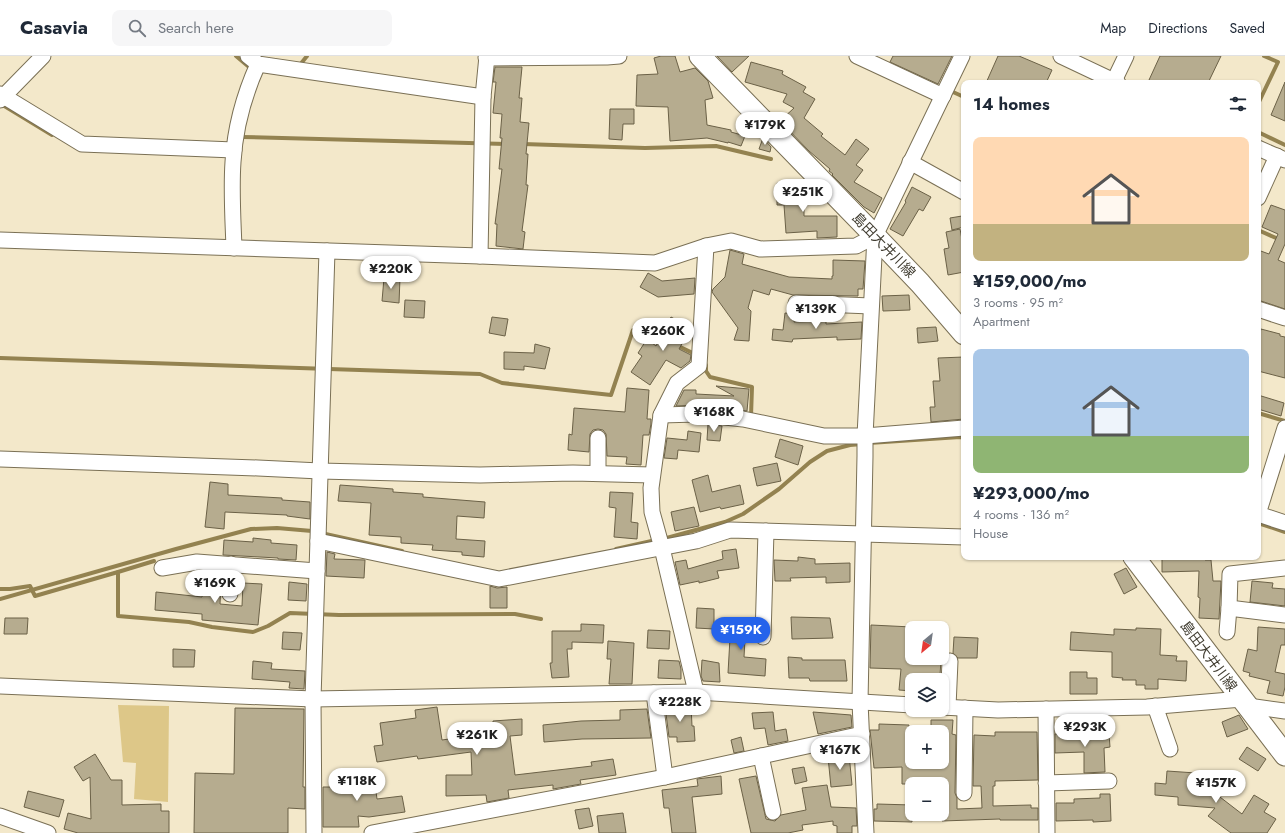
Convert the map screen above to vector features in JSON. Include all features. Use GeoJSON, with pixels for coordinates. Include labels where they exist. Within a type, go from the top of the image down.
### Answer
{"type":"FeatureCollection","features":[{"type":"Feature","properties":{"kind":"main road","name":"島田大井川線"},"geometry":{"type":"LineString","coordinates":[[700,56],[920,283],[961,331]]}},
{"type":"Feature","properties":{"kind":"main road","name":"島田大井川線"},"geometry":{"type":"LineString","coordinates":[[1136,560],[1285,755]]}},
{"type":"Feature","properties":{"kind":"street"},"geometry":{"type":"LineString","coordinates":[[43,56],[1,97],[82,144],[234,150]]}},
{"type":"Feature","properties":{"kind":"street"},"geometry":{"type":"LineString","coordinates":[[480,256],[483,98],[486,57],[607,58],[619,56]]}},
{"type":"Feature","properties":{"kind":"street"},"geometry":{"type":"LineString","coordinates":[[857,56],[943,96]]}},
{"type":"Feature","properties":{"kind":"street"},"geometry":{"type":"LineString","coordinates":[[866,833],[860,702],[866,456],[865,436],[875,236],[962,56]]}},
{"type":"Feature","properties":{"kind":"street"},"geometry":{"type":"LineString","coordinates":[[1061,56],[1112,80]]}},
{"type":"Feature","properties":{"kind":"street"},"geometry":{"type":"LineString","coordinates":[[1117,80],[1126,56]]}},
{"type":"Feature","properties":{"kind":"street"},"geometry":{"type":"LineString","coordinates":[[234,248],[234,150],[236,132],[247,92],[253,60],[483,98]]}},
{"type":"Feature","properties":{"kind":"street"},"geometry":{"type":"LineString","coordinates":[[1261,149],[1281,158],[1261,193]]}},
{"type":"Feature","properties":{"kind":"street"},"geometry":{"type":"LineString","coordinates":[[910,162],[961,190]]}},
{"type":"Feature","properties":{"kind":"street"},"geometry":{"type":"LineString","coordinates":[[0,240],[655,263],[706,246],[731,241],[760,249],[856,246],[875,236]]}},
{"type":"Feature","properties":{"kind":"street"},"geometry":{"type":"LineString","coordinates":[[696,692],[652,512],[652,475],[660,415],[677,383],[699,366],[706,246]]}},
{"type":"Feature","properties":{"kind":"street"},"geometry":{"type":"LineString","coordinates":[[314,833],[314,699],[327,251]]}},
{"type":"Feature","properties":{"kind":"street"},"geometry":{"type":"LineString","coordinates":[[796,303],[872,306]]}},
{"type":"Feature","properties":{"kind":"street"},"geometry":{"type":"LineString","coordinates":[[1261,310],[1285,318]]}},
{"type":"Feature","properties":{"kind":"street"},"geometry":{"type":"LineString","coordinates":[[660,415],[697,414],[743,419],[824,436],[865,436],[961,428]]}},
{"type":"Feature","properties":{"kind":"street"},"geometry":{"type":"LineString","coordinates":[[1261,504],[1285,428]]}},
{"type":"Feature","properties":{"kind":"street"},"geometry":{"type":"LineString","coordinates":[[598,438],[598,473]]}},
{"type":"Feature","properties":{"kind":"street"},"geometry":{"type":"LineString","coordinates":[[0,459],[320,471],[480,475],[573,472],[652,475]]}},
{"type":"Feature","properties":{"kind":"street"},"geometry":{"type":"LineString","coordinates":[[1261,515],[1285,523]]}},
{"type":"Feature","properties":{"kind":"street"},"geometry":{"type":"LineString","coordinates":[[318,541],[499,579],[696,541],[730,530],[961,537]]}},
{"type":"Feature","properties":{"kind":"street"},"geometry":{"type":"LineString","coordinates":[[763,637],[766,531]]}},
{"type":"Feature","properties":{"kind":"street"},"geometry":{"type":"LineString","coordinates":[[162,568],[197,562],[317,571]]}},
{"type":"Feature","properties":{"kind":"street"},"geometry":{"type":"LineString","coordinates":[[230,594],[231,564]]}},
{"type":"Feature","properties":{"kind":"street"},"geometry":{"type":"LineString","coordinates":[[1227,632],[1230,574],[1285,568]]}},
{"type":"Feature","properties":{"kind":"street"},"geometry":{"type":"LineString","coordinates":[[1229,608],[1285,615]]}},
{"type":"Feature","properties":{"kind":"street"},"geometry":{"type":"LineString","coordinates":[[949,673],[950,661]]}},
{"type":"Feature","properties":{"kind":"street"},"geometry":{"type":"LineString","coordinates":[[0,686],[314,699],[696,692],[905,705]]}},
{"type":"Feature","properties":{"kind":"street"},"geometry":{"type":"LineString","coordinates":[[654,693],[665,777]]}},
{"type":"Feature","properties":{"kind":"street"},"geometry":{"type":"LineString","coordinates":[[949,707],[998,710],[1245,703],[1285,711]]}},
{"type":"Feature","properties":{"kind":"street"},"geometry":{"type":"LineString","coordinates":[[1155,706],[1170,749]]}},
{"type":"Feature","properties":{"kind":"street"},"geometry":{"type":"LineString","coordinates":[[964,793],[965,708]]}},
{"type":"Feature","properties":{"kind":"street"},"geometry":{"type":"LineString","coordinates":[[1046,709],[1046,833]]}},
{"type":"Feature","properties":{"kind":"street"},"geometry":{"type":"LineString","coordinates":[[372,833],[665,777],[862,734]]}},
{"type":"Feature","properties":{"kind":"street"},"geometry":{"type":"LineString","coordinates":[[761,756],[773,812]]}},
{"type":"Feature","properties":{"kind":"street"},"geometry":{"type":"LineString","coordinates":[[1046,783],[1109,781]]}},
{"type":"Feature","properties":{"kind":"street"},"geometry":{"type":"LineString","coordinates":[[0,816],[48,833]]}},
{"type":"Feature","properties":{"kind":"shaded area"},"geometry":{"type":"Polygon","coordinates":[[[118,705],[169,706],[168,802],[134,799],[136,763],[123,762],[118,705]]]}},
{"type":"Feature","properties":{"kind":"building"},"geometry":{"type":"Polygon","coordinates":[[[661,56],[675,56],[680,72],[695,68],[708,81],[713,98],[705,100],[707,125],[731,130],[731,132],[745,136],[741,146],[707,138],[670,141],[668,107],[636,106],[637,75],[658,74],[654,58],[661,56]]]}},
{"type":"Feature","properties":{"kind":"building"},"geometry":{"type":"Polygon","coordinates":[[[717,56],[749,56],[732,72],[717,56]]]}},
{"type":"Feature","properties":{"kind":"building"},"geometry":{"type":"Polygon","coordinates":[[[893,56],[952,56],[938,84],[890,62],[893,56]]]}},
{"type":"Feature","properties":{"kind":"building"},"geometry":{"type":"Polygon","coordinates":[[[998,56],[1019,56],[1052,70],[1047,80],[987,80],[998,56]]]}},
{"type":"Feature","properties":{"kind":"building"},"geometry":{"type":"Polygon","coordinates":[[[1160,56],[1221,56],[1209,80],[1149,80],[1160,56]]]}},
{"type":"Feature","properties":{"kind":"building"},"geometry":{"type":"Polygon","coordinates":[[[751,62],[783,71],[782,74],[806,87],[803,92],[815,99],[804,118],[823,134],[821,136],[845,155],[856,139],[869,149],[856,165],[863,170],[854,182],[882,198],[874,213],[864,207],[832,175],[833,174],[829,171],[830,169],[809,151],[780,121],[794,108],[783,102],[787,94],[745,82],[751,62]]]}},
{"type":"Feature","properties":{"kind":"building"},"geometry":{"type":"Polygon","coordinates":[[[495,67],[522,67],[519,98],[522,98],[520,122],[529,123],[526,154],[528,154],[526,185],[528,185],[522,231],[525,232],[523,249],[496,246],[497,224],[495,224],[502,169],[499,169],[502,138],[500,138],[502,114],[493,113],[496,82],[493,82],[495,67]]]}},
{"type":"Feature","properties":{"kind":"building"},"geometry":{"type":"Polygon","coordinates":[[[1285,82],[1285,121],[1271,115],[1285,82]]]}},
{"type":"Feature","properties":{"kind":"building"},"geometry":{"type":"Polygon","coordinates":[[[610,109],[634,109],[634,124],[623,124],[622,140],[609,139],[610,109]]]}},
{"type":"Feature","properties":{"kind":"building"},"geometry":{"type":"Polygon","coordinates":[[[763,138],[771,147],[770,152],[759,149],[763,138]]]}},
{"type":"Feature","properties":{"kind":"building"},"geometry":{"type":"Polygon","coordinates":[[[777,183],[804,183],[804,216],[837,216],[837,237],[817,238],[817,231],[786,233],[784,205],[777,205],[777,183]]]}},
{"type":"Feature","properties":{"kind":"building"},"geometry":{"type":"Polygon","coordinates":[[[912,187],[931,197],[923,211],[919,209],[903,236],[890,229],[906,202],[905,201],[912,187]]]}},
{"type":"Feature","properties":{"kind":"building"},"geometry":{"type":"Polygon","coordinates":[[[1271,205],[1285,210],[1285,244],[1278,260],[1285,263],[1285,309],[1261,301],[1261,251],[1269,254],[1278,234],[1262,227],[1271,205]]]}},
{"type":"Feature","properties":{"kind":"building"},"geometry":{"type":"Polygon","coordinates":[[[961,216],[961,228],[952,230],[950,218],[961,216]]]}},
{"type":"Feature","properties":{"kind":"building"},"geometry":{"type":"Polygon","coordinates":[[[960,229],[961,273],[948,275],[944,249],[949,248],[946,232],[960,229]]]}},
{"type":"Feature","properties":{"kind":"building"},"geometry":{"type":"Polygon","coordinates":[[[730,250],[744,254],[742,264],[789,277],[832,279],[833,260],[865,261],[863,289],[858,289],[858,296],[793,295],[771,289],[769,295],[753,290],[748,308],[751,311],[749,341],[734,340],[738,328],[712,292],[713,289],[725,277],[730,250]]]}},
{"type":"Feature","properties":{"kind":"building"},"geometry":{"type":"Polygon","coordinates":[[[648,273],[662,281],[695,278],[694,294],[658,297],[640,287],[648,273]]]}},
{"type":"Feature","properties":{"kind":"building"},"geometry":{"type":"Polygon","coordinates":[[[384,278],[400,278],[399,303],[382,301],[384,278]]]}},
{"type":"Feature","properties":{"kind":"building"},"geometry":{"type":"Polygon","coordinates":[[[909,295],[910,310],[883,311],[882,296],[909,295]]]}},
{"type":"Feature","properties":{"kind":"building"},"geometry":{"type":"Polygon","coordinates":[[[405,300],[425,301],[424,318],[404,317],[405,300]]]}},
{"type":"Feature","properties":{"kind":"building"},"geometry":{"type":"Polygon","coordinates":[[[785,313],[795,314],[794,322],[826,321],[826,324],[862,322],[861,339],[837,340],[837,337],[793,339],[792,342],[772,340],[773,329],[783,330],[785,313]]]}},
{"type":"Feature","properties":{"kind":"building"},"geometry":{"type":"Polygon","coordinates":[[[492,317],[508,319],[505,336],[489,333],[492,317]]]}},
{"type":"Feature","properties":{"kind":"building"},"geometry":{"type":"Polygon","coordinates":[[[671,317],[691,328],[679,349],[691,355],[690,361],[681,368],[666,360],[650,385],[631,372],[642,356],[638,353],[647,339],[656,346],[671,317]]]}},
{"type":"Feature","properties":{"kind":"building"},"geometry":{"type":"Polygon","coordinates":[[[936,327],[938,341],[918,343],[917,328],[936,327]]]}},
{"type":"Feature","properties":{"kind":"building"},"geometry":{"type":"Polygon","coordinates":[[[1261,329],[1280,334],[1280,336],[1285,337],[1285,378],[1261,372],[1261,329]]]}},
{"type":"Feature","properties":{"kind":"building"},"geometry":{"type":"Polygon","coordinates":[[[535,344],[550,348],[545,369],[524,366],[524,370],[504,369],[504,352],[534,353],[535,344]]]}},
{"type":"Feature","properties":{"kind":"building"},"geometry":{"type":"Polygon","coordinates":[[[961,357],[961,419],[931,422],[930,407],[935,407],[933,381],[940,381],[938,358],[961,357]]]}},
{"type":"Feature","properties":{"kind":"building"},"geometry":{"type":"Polygon","coordinates":[[[716,386],[749,389],[747,411],[698,405],[676,406],[684,390],[696,390],[696,394],[734,396],[716,386]]]}},
{"type":"Feature","properties":{"kind":"building"},"geometry":{"type":"Polygon","coordinates":[[[627,388],[649,390],[647,419],[651,419],[651,424],[649,435],[643,435],[641,465],[626,464],[627,457],[607,456],[606,434],[603,430],[593,430],[590,434],[589,452],[568,450],[569,434],[572,435],[574,408],[625,412],[627,388]]]}},
{"type":"Feature","properties":{"kind":"building"},"geometry":{"type":"Polygon","coordinates":[[[1261,396],[1284,403],[1281,416],[1261,410],[1261,396]]]}},
{"type":"Feature","properties":{"kind":"building"},"geometry":{"type":"Polygon","coordinates":[[[708,424],[722,426],[720,441],[707,440],[708,424]]]}},
{"type":"Feature","properties":{"kind":"building"},"geometry":{"type":"Polygon","coordinates":[[[688,431],[701,433],[699,452],[678,450],[677,459],[664,458],[667,438],[687,440],[688,431]]]}},
{"type":"Feature","properties":{"kind":"building"},"geometry":{"type":"Polygon","coordinates":[[[780,439],[803,446],[798,465],[775,457],[780,439]]]}},
{"type":"Feature","properties":{"kind":"building"},"geometry":{"type":"Polygon","coordinates":[[[777,463],[781,481],[757,486],[753,468],[777,463]]]}},
{"type":"Feature","properties":{"kind":"building"},"geometry":{"type":"Polygon","coordinates":[[[708,475],[712,492],[740,485],[744,504],[721,509],[720,507],[700,512],[692,480],[708,475]]]}},
{"type":"Feature","properties":{"kind":"building"},"geometry":{"type":"Polygon","coordinates":[[[210,482],[228,484],[228,495],[282,498],[282,500],[310,502],[310,519],[287,515],[225,512],[224,529],[205,527],[210,482]]]}},
{"type":"Feature","properties":{"kind":"building"},"geometry":{"type":"Polygon","coordinates":[[[340,485],[393,489],[393,492],[423,494],[423,497],[485,502],[484,518],[457,516],[456,539],[485,541],[484,557],[462,555],[462,552],[432,550],[433,545],[401,543],[401,537],[369,535],[371,503],[338,501],[340,485]]]}},
{"type":"Feature","properties":{"kind":"building"},"geometry":{"type":"Polygon","coordinates":[[[610,492],[633,493],[631,522],[638,523],[637,539],[614,537],[616,508],[609,507],[610,492]]]}},
{"type":"Feature","properties":{"kind":"building"},"geometry":{"type":"Polygon","coordinates":[[[694,507],[699,526],[675,531],[671,512],[694,507]]]}},
{"type":"Feature","properties":{"kind":"building"},"geometry":{"type":"Polygon","coordinates":[[[253,538],[271,540],[271,543],[297,545],[296,560],[223,555],[224,540],[253,542],[253,538]]]}},
{"type":"Feature","properties":{"kind":"building"},"geometry":{"type":"Polygon","coordinates":[[[736,549],[739,568],[717,571],[719,578],[699,583],[699,581],[680,585],[675,562],[686,560],[688,569],[723,559],[722,551],[736,549]]]}},
{"type":"Feature","properties":{"kind":"building"},"geometry":{"type":"Polygon","coordinates":[[[327,552],[335,554],[334,559],[365,560],[364,578],[326,576],[327,552]]]}},
{"type":"Feature","properties":{"kind":"building"},"geometry":{"type":"Polygon","coordinates":[[[798,557],[815,559],[815,564],[850,563],[850,582],[826,583],[826,577],[790,578],[791,581],[775,581],[774,560],[798,561],[798,557]]]}},
{"type":"Feature","properties":{"kind":"building"},"geometry":{"type":"Polygon","coordinates":[[[1162,560],[1211,560],[1213,581],[1221,581],[1219,619],[1199,618],[1199,571],[1162,572],[1162,560]]]}},
{"type":"Feature","properties":{"kind":"building"},"geometry":{"type":"Polygon","coordinates":[[[1126,568],[1137,587],[1124,594],[1114,574],[1126,568]]]}},
{"type":"Feature","properties":{"kind":"building"},"geometry":{"type":"Polygon","coordinates":[[[203,578],[221,579],[220,604],[242,606],[243,583],[262,584],[258,625],[202,620],[202,614],[155,610],[156,592],[202,597],[203,578]]]}},
{"type":"Feature","properties":{"kind":"building"},"geometry":{"type":"Polygon","coordinates":[[[1252,581],[1273,583],[1272,588],[1285,589],[1285,606],[1250,602],[1252,581]]]}},
{"type":"Feature","properties":{"kind":"building"},"geometry":{"type":"Polygon","coordinates":[[[289,582],[307,584],[306,601],[288,600],[289,582]]]}},
{"type":"Feature","properties":{"kind":"building"},"geometry":{"type":"Polygon","coordinates":[[[490,586],[497,588],[507,587],[507,608],[490,608],[490,586]]]}},
{"type":"Feature","properties":{"kind":"building"},"geometry":{"type":"Polygon","coordinates":[[[697,608],[714,609],[714,629],[696,628],[697,608]]]}},
{"type":"Feature","properties":{"kind":"building"},"geometry":{"type":"Polygon","coordinates":[[[791,617],[830,618],[833,638],[792,639],[791,617]]]}},
{"type":"Feature","properties":{"kind":"building"},"geometry":{"type":"Polygon","coordinates":[[[5,618],[28,618],[27,634],[4,634],[5,618]]]}},
{"type":"Feature","properties":{"kind":"building"},"geometry":{"type":"Polygon","coordinates":[[[723,620],[746,621],[744,657],[766,659],[765,676],[728,673],[730,638],[722,637],[723,620]]]}},
{"type":"Feature","properties":{"kind":"building"},"geometry":{"type":"Polygon","coordinates":[[[581,624],[604,625],[603,643],[572,642],[572,649],[567,649],[569,677],[552,678],[550,663],[552,663],[552,631],[581,631],[581,624]]]}},
{"type":"Feature","properties":{"kind":"building"},"geometry":{"type":"Polygon","coordinates":[[[871,625],[905,627],[905,665],[941,665],[940,673],[905,673],[905,690],[899,690],[901,669],[870,668],[871,625]]]}},
{"type":"Feature","properties":{"kind":"building"},"geometry":{"type":"Polygon","coordinates":[[[1258,627],[1285,629],[1285,645],[1281,645],[1275,672],[1285,674],[1283,696],[1267,693],[1270,681],[1249,676],[1250,673],[1243,671],[1248,649],[1257,651],[1258,627]]]}},
{"type":"Feature","properties":{"kind":"building"},"geometry":{"type":"Polygon","coordinates":[[[1136,628],[1161,629],[1160,655],[1177,656],[1176,661],[1187,661],[1186,681],[1158,679],[1158,689],[1145,689],[1145,685],[1136,685],[1136,680],[1122,680],[1123,678],[1112,677],[1112,652],[1070,650],[1071,632],[1114,635],[1114,629],[1136,630],[1136,628]]]}},
{"type":"Feature","properties":{"kind":"building"},"geometry":{"type":"Polygon","coordinates":[[[648,630],[670,631],[669,649],[647,648],[648,630]]]}},
{"type":"Feature","properties":{"kind":"building"},"geometry":{"type":"Polygon","coordinates":[[[283,632],[302,633],[300,650],[282,649],[283,632]]]}},
{"type":"Feature","properties":{"kind":"building"},"geometry":{"type":"Polygon","coordinates":[[[954,637],[978,638],[977,658],[958,658],[953,653],[954,637]]]}},
{"type":"Feature","properties":{"kind":"building"},"geometry":{"type":"Polygon","coordinates":[[[608,641],[634,643],[632,684],[609,684],[611,659],[607,659],[608,641]]]}},
{"type":"Feature","properties":{"kind":"building"},"geometry":{"type":"Polygon","coordinates":[[[173,649],[195,650],[194,667],[173,667],[173,649]]]}},
{"type":"Feature","properties":{"kind":"building"},"geometry":{"type":"Polygon","coordinates":[[[788,657],[802,658],[802,660],[845,660],[847,681],[810,681],[809,678],[789,678],[788,657]]]}},
{"type":"Feature","properties":{"kind":"building"},"geometry":{"type":"Polygon","coordinates":[[[659,660],[679,661],[681,679],[658,678],[659,660]]]}},
{"type":"Feature","properties":{"kind":"building"},"geometry":{"type":"Polygon","coordinates":[[[702,660],[719,663],[720,682],[703,681],[701,676],[702,660]]]}},
{"type":"Feature","properties":{"kind":"building"},"geometry":{"type":"Polygon","coordinates":[[[253,661],[272,663],[271,669],[305,671],[304,689],[289,688],[290,682],[252,679],[253,661]]]}},
{"type":"Feature","properties":{"kind":"building"},"geometry":{"type":"Polygon","coordinates":[[[1070,672],[1087,672],[1087,678],[1097,678],[1097,694],[1070,694],[1070,672]]]}},
{"type":"Feature","properties":{"kind":"building"},"geometry":{"type":"Polygon","coordinates":[[[691,705],[692,726],[694,726],[695,741],[677,742],[677,737],[669,737],[665,706],[691,705]]]}},
{"type":"Feature","properties":{"kind":"building"},"geometry":{"type":"Polygon","coordinates":[[[437,707],[442,740],[470,736],[470,727],[493,726],[493,721],[522,719],[522,735],[510,736],[515,775],[592,766],[591,762],[613,759],[616,775],[580,780],[581,784],[553,789],[553,785],[508,790],[509,798],[487,802],[486,795],[446,796],[446,775],[472,775],[471,752],[418,759],[417,756],[377,762],[374,746],[383,745],[380,723],[416,718],[415,710],[437,707]]]}},
{"type":"Feature","properties":{"kind":"building"},"geometry":{"type":"Polygon","coordinates":[[[235,708],[304,709],[303,787],[305,787],[305,809],[288,808],[288,833],[194,833],[195,773],[234,774],[235,708]]]}},
{"type":"Feature","properties":{"kind":"building"},"geometry":{"type":"Polygon","coordinates":[[[647,709],[651,738],[582,739],[544,742],[543,725],[581,721],[620,720],[620,710],[647,709]]]}},
{"type":"Feature","properties":{"kind":"building"},"geometry":{"type":"Polygon","coordinates":[[[773,712],[775,731],[786,729],[788,741],[768,745],[765,728],[754,729],[752,713],[773,712]]]}},
{"type":"Feature","properties":{"kind":"building"},"geometry":{"type":"Polygon","coordinates":[[[813,712],[851,715],[852,727],[818,734],[813,712]]]}},
{"type":"Feature","properties":{"kind":"building"},"geometry":{"type":"Polygon","coordinates":[[[1239,715],[1248,729],[1227,737],[1222,722],[1239,715]]]}},
{"type":"Feature","properties":{"kind":"building"},"geometry":{"type":"Polygon","coordinates":[[[931,720],[953,720],[952,734],[956,735],[955,793],[957,798],[957,809],[982,808],[981,786],[973,786],[974,735],[995,736],[995,732],[1037,732],[1038,780],[995,781],[995,786],[993,786],[993,806],[1031,805],[1031,808],[1038,808],[1038,820],[1000,819],[949,821],[949,777],[905,777],[905,784],[902,784],[902,767],[874,768],[870,730],[879,730],[879,724],[909,725],[905,725],[905,769],[949,769],[949,725],[931,725],[931,720]]]}},
{"type":"Feature","properties":{"kind":"building"},"geometry":{"type":"Polygon","coordinates":[[[1086,731],[1099,731],[1099,734],[1109,734],[1110,747],[1104,748],[1105,772],[1084,773],[1084,752],[1055,753],[1055,734],[1087,733],[1086,731]]]}},
{"type":"Feature","properties":{"kind":"building"},"geometry":{"type":"Polygon","coordinates":[[[741,737],[744,751],[734,753],[731,740],[741,737]]]}},
{"type":"Feature","properties":{"kind":"building"},"geometry":{"type":"Polygon","coordinates":[[[1247,747],[1266,759],[1258,771],[1239,759],[1247,747]]]}},
{"type":"Feature","properties":{"kind":"building"},"geometry":{"type":"Polygon","coordinates":[[[95,754],[111,780],[122,780],[122,805],[161,804],[161,811],[169,811],[169,833],[78,833],[64,829],[68,813],[91,819],[90,777],[83,781],[74,767],[95,754]]]}},
{"type":"Feature","properties":{"kind":"building"},"geometry":{"type":"Polygon","coordinates":[[[849,754],[852,785],[831,787],[828,757],[849,754]]]}},
{"type":"Feature","properties":{"kind":"building"},"geometry":{"type":"Polygon","coordinates":[[[804,767],[807,781],[795,784],[792,769],[804,767]]]}},
{"type":"Feature","properties":{"kind":"building"},"geometry":{"type":"Polygon","coordinates":[[[373,770],[377,799],[402,796],[405,812],[369,817],[358,816],[359,827],[323,827],[323,787],[353,787],[351,773],[373,770]]]}},
{"type":"Feature","properties":{"kind":"building"},"geometry":{"type":"Polygon","coordinates":[[[1167,771],[1196,773],[1198,778],[1208,779],[1207,787],[1242,814],[1254,795],[1269,804],[1264,812],[1276,819],[1267,833],[1231,833],[1208,816],[1215,808],[1178,805],[1178,797],[1155,795],[1155,783],[1166,784],[1167,771]]]}},
{"type":"Feature","properties":{"kind":"building"},"geometry":{"type":"Polygon","coordinates":[[[721,776],[722,794],[692,797],[696,833],[672,833],[669,808],[664,808],[662,790],[698,786],[697,779],[721,776]]]}},
{"type":"Feature","properties":{"kind":"building"},"geometry":{"type":"Polygon","coordinates":[[[756,776],[766,819],[775,821],[781,815],[806,810],[802,788],[827,785],[831,807],[856,808],[857,826],[852,826],[852,833],[837,833],[837,826],[833,825],[833,821],[802,825],[803,830],[788,833],[751,833],[739,779],[756,776]]]}},
{"type":"Feature","properties":{"kind":"building"},"geometry":{"type":"Polygon","coordinates":[[[28,791],[64,800],[59,817],[24,807],[28,791]]]}},
{"type":"Feature","properties":{"kind":"building"},"geometry":{"type":"Polygon","coordinates":[[[1100,794],[1110,794],[1111,821],[1056,821],[1056,803],[1074,803],[1074,799],[1100,798],[1100,794]]]}},
{"type":"Feature","properties":{"kind":"building"},"geometry":{"type":"Polygon","coordinates":[[[877,804],[905,805],[905,821],[912,822],[874,821],[874,809],[877,809],[877,804]]]}},
{"type":"Feature","properties":{"kind":"building"},"geometry":{"type":"Polygon","coordinates":[[[589,808],[593,826],[579,829],[575,810],[589,808]]]}},
{"type":"Feature","properties":{"kind":"building"},"geometry":{"type":"Polygon","coordinates":[[[623,813],[626,833],[599,833],[597,816],[623,813]]]}},
{"type":"Feature","properties":{"kind":"waterway"},"geometry":{"type":"LineString","coordinates":[[236,56],[249,67],[254,65]]}},
{"type":"Feature","properties":{"kind":"waterway"},"geometry":{"type":"LineString","coordinates":[[299,66],[307,56]]}},
{"type":"Feature","properties":{"kind":"waterway"},"geometry":{"type":"LineString","coordinates":[[1261,98],[1278,62],[1264,56]]}},
{"type":"Feature","properties":{"kind":"waterway"},"geometry":{"type":"LineString","coordinates":[[953,92],[961,96]]}},
{"type":"Feature","properties":{"kind":"waterway"},"geometry":{"type":"LineString","coordinates":[[1,104],[52,135]]}},
{"type":"Feature","properties":{"kind":"waterway"},"geometry":{"type":"LineString","coordinates":[[1261,133],[1285,145]]}},
{"type":"Feature","properties":{"kind":"waterway"},"geometry":{"type":"LineString","coordinates":[[242,137],[506,144]]}},
{"type":"Feature","properties":{"kind":"waterway"},"geometry":{"type":"LineString","coordinates":[[523,144],[645,148],[716,146],[771,159]]}},
{"type":"Feature","properties":{"kind":"waterway"},"geometry":{"type":"LineString","coordinates":[[1261,231],[1285,242]]}},
{"type":"Feature","properties":{"kind":"waterway"},"geometry":{"type":"LineString","coordinates":[[0,358],[480,374],[502,383],[611,395],[633,330],[644,329],[665,340]]}},
{"type":"Feature","properties":{"kind":"waterway"},"geometry":{"type":"LineString","coordinates":[[676,345],[697,355]]}},
{"type":"Feature","properties":{"kind":"waterway"},"geometry":{"type":"LineString","coordinates":[[706,365],[706,371],[710,377],[752,387],[751,416]]}},
{"type":"Feature","properties":{"kind":"waterway"},"geometry":{"type":"LineString","coordinates":[[1261,414],[1285,421]]}},
{"type":"Feature","properties":{"kind":"waterway"},"geometry":{"type":"LineString","coordinates":[[869,443],[961,437]]}},
{"type":"Feature","properties":{"kind":"waterway"},"geometry":{"type":"LineString","coordinates":[[663,539],[725,522],[743,514],[779,489],[810,462],[827,451],[850,445],[862,444]]}},
{"type":"Feature","properties":{"kind":"waterway"},"geometry":{"type":"LineString","coordinates":[[1261,524],[1285,532]]}},
{"type":"Feature","properties":{"kind":"waterway"},"geometry":{"type":"LineString","coordinates":[[0,599],[251,529],[277,528],[312,531],[402,551]]}},
{"type":"Feature","properties":{"kind":"waterway"},"geometry":{"type":"LineString","coordinates":[[616,549],[656,540]]}},
{"type":"Feature","properties":{"kind":"waterway"},"geometry":{"type":"LineString","coordinates":[[154,561],[118,572],[118,616],[189,622],[212,627],[253,632],[268,626],[290,613],[339,615],[515,614],[541,619]]}},
{"type":"Feature","properties":{"kind":"waterway"},"geometry":{"type":"LineString","coordinates":[[0,589],[30,586],[35,596],[118,572]]}}]}
